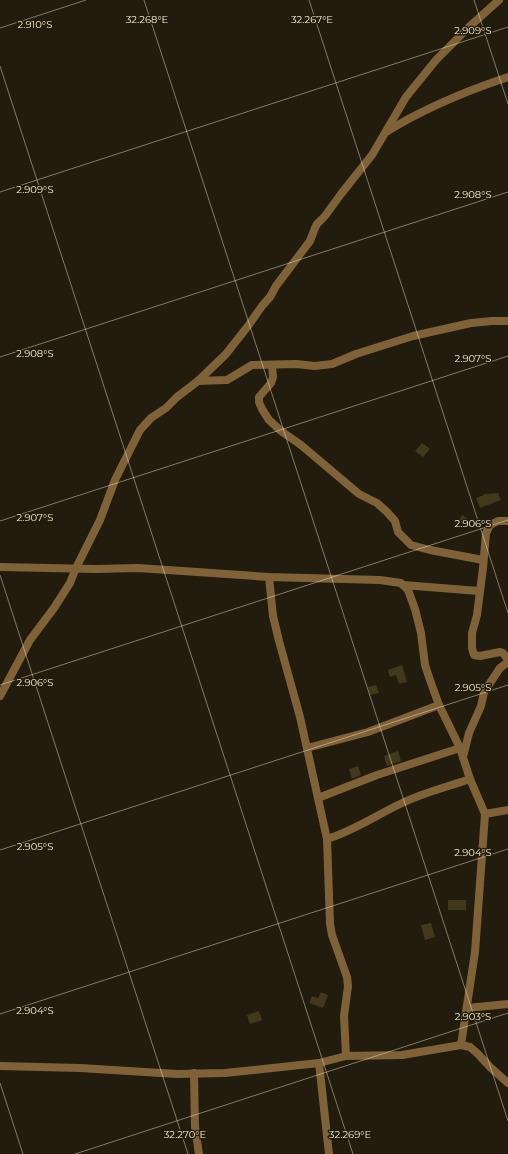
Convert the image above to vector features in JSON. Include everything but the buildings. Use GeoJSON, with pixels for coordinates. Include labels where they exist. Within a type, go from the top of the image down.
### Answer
{"type":"FeatureCollection","features":[{"type":"Feature","properties":{"kind":"street"},"geometry":{"type":"LineString","coordinates":[[0,696],[30,640],[54,608],[70,583],[100,520],[112,487],[140,430],[151,418],[166,408],[176,396],[198,381],[226,354],[270,297],[280,280],[310,241],[314,228],[372,155],[406,97],[436,60],[499,0]]}},
{"type":"Feature","properties":{"kind":"street"},"geometry":{"type":"LineString","coordinates":[[383,134],[460,94],[508,77]]}},
{"type":"Feature","properties":{"kind":"street"},"geometry":{"type":"LineString","coordinates":[[198,381],[227,380],[252,365],[296,364],[315,366],[332,364],[356,354],[413,336],[471,323],[508,321]]}},
{"type":"Feature","properties":{"kind":"street"},"geometry":{"type":"LineString","coordinates":[[272,365],[273,377],[271,382],[259,397],[259,402],[262,409],[269,420],[359,494],[377,503],[395,521],[398,532],[411,545],[483,560]]}},
{"type":"Feature","properties":{"kind":"street"},"geometry":{"type":"LineString","coordinates":[[463,757],[469,733],[481,706],[484,692],[500,668],[508,661],[503,653],[500,652],[476,656],[473,653],[472,633],[477,615],[486,533],[490,525],[498,521],[508,521]]}},
{"type":"Feature","properties":{"kind":"street"},"geometry":{"type":"LineString","coordinates":[[0,566],[96,569],[138,568],[269,577],[380,580],[401,583],[408,590],[415,609],[421,633],[426,665],[439,705],[460,748],[470,779],[485,814],[476,952],[461,1046]]}},
{"type":"Feature","properties":{"kind":"street"},"geometry":{"type":"LineString","coordinates":[[269,577],[273,616],[277,635],[300,717],[327,839],[330,924],[332,935],[348,982],[344,1016],[346,1056]]}},
{"type":"Feature","properties":{"kind":"street"},"geometry":{"type":"LineString","coordinates":[[403,585],[479,591]]}},
{"type":"Feature","properties":{"kind":"street"},"geometry":{"type":"LineString","coordinates":[[307,748],[368,732],[439,705]]}},
{"type":"Feature","properties":{"kind":"street"},"geometry":{"type":"LineString","coordinates":[[318,798],[377,775],[460,748]]}},
{"type":"Feature","properties":{"kind":"street"},"geometry":{"type":"LineString","coordinates":[[327,839],[356,827],[400,803],[470,779]]}},
{"type":"Feature","properties":{"kind":"street"},"geometry":{"type":"LineString","coordinates":[[485,814],[508,810]]}},
{"type":"Feature","properties":{"kind":"street"},"geometry":{"type":"LineString","coordinates":[[467,1008],[508,1004]]}},
{"type":"Feature","properties":{"kind":"street"},"geometry":{"type":"LineString","coordinates":[[0,1066],[80,1068],[177,1074],[225,1073],[319,1063],[346,1056],[402,1055],[461,1046],[470,1047],[508,1083]]}},
{"type":"Feature","properties":{"kind":"street"},"geometry":{"type":"LineString","coordinates":[[319,1063],[329,1154]]}},
{"type":"Feature","properties":{"kind":"street"},"geometry":{"type":"LineString","coordinates":[[194,1073],[195,1127],[200,1154]]}}]}
